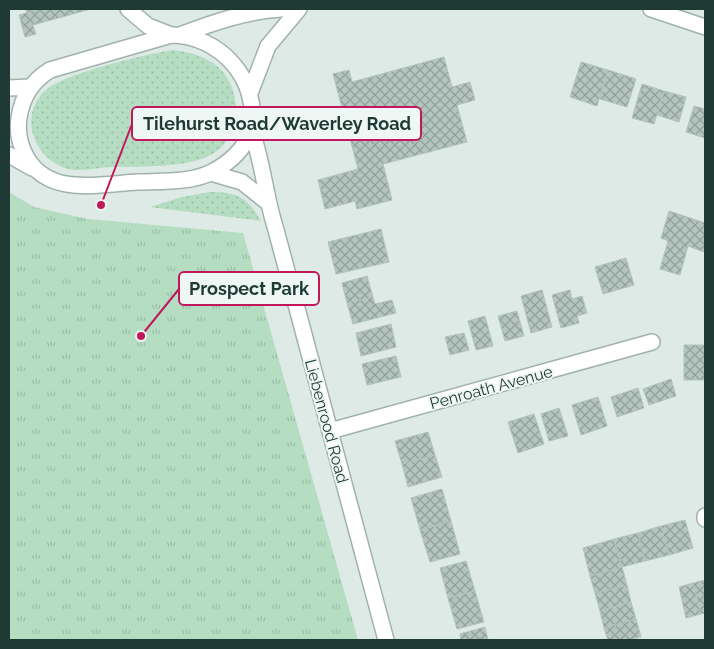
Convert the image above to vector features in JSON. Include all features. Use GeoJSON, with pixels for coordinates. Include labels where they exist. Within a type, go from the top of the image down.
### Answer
{"type":"FeatureCollection","features":[{"type":"Feature","properties":{"kind":"street"},"geometry":{"type":"LineString","coordinates":[[128,9],[148,26],[202,43],[233,61],[243,76],[250,93]]}},
{"type":"Feature","properties":{"kind":"street"},"geometry":{"type":"LineString","coordinates":[[33,168],[19,140],[18,124],[20,109],[30,87],[40,76],[50,70],[209,25],[264,10],[281,9]]}},
{"type":"Feature","properties":{"kind":"street"},"geometry":{"type":"LineString","coordinates":[[250,93],[268,46],[299,9]]}},
{"type":"Feature","properties":{"kind":"street"},"geometry":{"type":"LineString","coordinates":[[652,9],[705,27]]}},
{"type":"Feature","properties":{"kind":"street"},"geometry":{"type":"LineString","coordinates":[[9,88],[30,87]]}},
{"type":"Feature","properties":{"kind":"street","name":"Liebenrood Road"},"geometry":{"type":"LineString","coordinates":[[250,93],[251,129],[263,168],[267,202],[386,640]]}},
{"type":"Feature","properties":{"kind":"street"},"geometry":{"type":"LineString","coordinates":[[9,155],[33,168],[46,178],[70,185],[178,180],[211,173],[236,154],[244,144],[251,129]]}},
{"type":"Feature","properties":{"kind":"street"},"geometry":{"type":"LineString","coordinates":[[211,173],[242,182],[267,202]]}},
{"type":"Feature","properties":{"kind":"street","name":"Penroath Avenue"},"geometry":{"type":"LineString","coordinates":[[330,431],[652,342]]}},
{"type":"Feature","properties":{"kind":"green space"},"geometry":{"type":"Polygon","coordinates":[[[173,50],[197,55],[213,63],[226,76],[232,87],[236,112],[234,124],[230,135],[214,153],[191,162],[178,164],[78,170],[68,169],[56,164],[38,146],[33,135],[31,123],[38,99],[47,89],[71,77],[89,71],[173,50]]]}},
{"type":"Feature","properties":{"kind":"green space"},"geometry":{"type":"Polygon","coordinates":[[[9,192],[34,207],[88,219],[243,233],[358,640],[9,640],[9,192]]]}},
{"type":"Feature","properties":{"kind":"green space"},"geometry":{"type":"Polygon","coordinates":[[[209,192],[227,193],[240,197],[251,206],[261,221],[150,207],[182,197],[209,192]]]}},
{"type":"Feature","properties":{"kind":"building"},"geometry":{"type":"Polygon","coordinates":[[[26,9],[40,9],[27,13],[26,9]]]}},
{"type":"Feature","properties":{"kind":"building"},"geometry":{"type":"Polygon","coordinates":[[[40,9],[91,9],[33,25],[36,34],[25,37],[19,15],[40,9]]]}},
{"type":"Feature","properties":{"kind":"building"},"geometry":{"type":"Polygon","coordinates":[[[444,57],[452,87],[470,82],[475,100],[457,105],[467,142],[383,164],[392,200],[357,209],[355,201],[325,209],[318,180],[358,169],[333,74],[349,70],[352,82],[444,57]]]}},
{"type":"Feature","properties":{"kind":"building"},"geometry":{"type":"Polygon","coordinates":[[[581,62],[608,70],[597,106],[570,97],[581,62]]]}},
{"type":"Feature","properties":{"kind":"building"},"geometry":{"type":"Polygon","coordinates":[[[608,70],[636,79],[627,107],[600,99],[608,70]]]}},
{"type":"Feature","properties":{"kind":"building"},"geometry":{"type":"Polygon","coordinates":[[[642,84],[664,91],[654,124],[632,118],[642,84]]]}},
{"type":"Feature","properties":{"kind":"building"},"geometry":{"type":"Polygon","coordinates":[[[664,91],[686,97],[679,122],[657,115],[664,91]]]}},
{"type":"Feature","properties":{"kind":"building"},"geometry":{"type":"Polygon","coordinates":[[[694,106],[705,109],[705,138],[686,132],[694,106]]]}},
{"type":"Feature","properties":{"kind":"building"},"geometry":{"type":"Polygon","coordinates":[[[669,211],[705,223],[704,252],[688,246],[680,275],[660,269],[668,241],[661,238],[669,211]]]}},
{"type":"Feature","properties":{"kind":"building"},"geometry":{"type":"Polygon","coordinates":[[[381,229],[389,262],[336,274],[328,242],[381,229]]]}},
{"type":"Feature","properties":{"kind":"building"},"geometry":{"type":"Polygon","coordinates":[[[626,258],[634,285],[603,294],[595,267],[626,258]]]}},
{"type":"Feature","properties":{"kind":"building"},"geometry":{"type":"Polygon","coordinates":[[[367,276],[373,297],[347,303],[342,283],[367,276]]]}},
{"type":"Feature","properties":{"kind":"building"},"geometry":{"type":"Polygon","coordinates":[[[542,290],[552,327],[531,333],[521,296],[542,290]]]}},
{"type":"Feature","properties":{"kind":"building"},"geometry":{"type":"Polygon","coordinates":[[[570,290],[572,299],[582,296],[587,313],[577,316],[579,323],[561,328],[552,295],[570,290]]]}},
{"type":"Feature","properties":{"kind":"building"},"geometry":{"type":"Polygon","coordinates":[[[373,297],[375,304],[392,300],[396,313],[353,324],[347,303],[373,297]]]}},
{"type":"Feature","properties":{"kind":"building"},"geometry":{"type":"Polygon","coordinates":[[[517,311],[524,336],[505,341],[498,316],[517,311]]]}},
{"type":"Feature","properties":{"kind":"building"},"geometry":{"type":"Polygon","coordinates":[[[485,316],[493,346],[476,350],[468,321],[485,316]]]}},
{"type":"Feature","properties":{"kind":"building"},"geometry":{"type":"Polygon","coordinates":[[[391,324],[396,347],[361,356],[356,333],[391,324]]]}},
{"type":"Feature","properties":{"kind":"building"},"geometry":{"type":"Polygon","coordinates":[[[464,333],[469,350],[450,355],[445,337],[464,333]]]}},
{"type":"Feature","properties":{"kind":"building"},"geometry":{"type":"Polygon","coordinates":[[[684,345],[705,345],[705,380],[684,380],[684,345]]]}},
{"type":"Feature","properties":{"kind":"building"},"geometry":{"type":"Polygon","coordinates":[[[396,356],[401,377],[367,385],[362,364],[396,356]]]}},
{"type":"Feature","properties":{"kind":"building"},"geometry":{"type":"Polygon","coordinates":[[[671,379],[676,396],[649,405],[643,389],[671,379]]]}},
{"type":"Feature","properties":{"kind":"building"},"geometry":{"type":"Polygon","coordinates":[[[638,388],[644,408],[617,417],[611,397],[638,388]]]}},
{"type":"Feature","properties":{"kind":"building"},"geometry":{"type":"Polygon","coordinates":[[[598,397],[607,426],[581,435],[572,405],[598,397]]]}},
{"type":"Feature","properties":{"kind":"building"},"geometry":{"type":"Polygon","coordinates":[[[559,408],[568,436],[549,441],[541,414],[559,408]]]}},
{"type":"Feature","properties":{"kind":"building"},"geometry":{"type":"Polygon","coordinates":[[[534,414],[544,444],[518,453],[508,422],[534,414]]]}},
{"type":"Feature","properties":{"kind":"building"},"geometry":{"type":"Polygon","coordinates":[[[428,432],[435,455],[402,464],[395,441],[428,432]]]}},
{"type":"Feature","properties":{"kind":"building"},"geometry":{"type":"Polygon","coordinates":[[[435,455],[442,477],[408,487],[402,464],[435,455]]]}},
{"type":"Feature","properties":{"kind":"building"},"geometry":{"type":"Polygon","coordinates":[[[442,489],[451,521],[420,530],[411,498],[442,489]]]}},
{"type":"Feature","properties":{"kind":"building"},"geometry":{"type":"Polygon","coordinates":[[[685,520],[693,548],[669,555],[661,526],[685,520]]]}},
{"type":"Feature","properties":{"kind":"building"},"geometry":{"type":"Polygon","coordinates":[[[451,521],[460,554],[430,562],[420,530],[451,521]]]}},
{"type":"Feature","properties":{"kind":"building"},"geometry":{"type":"Polygon","coordinates":[[[661,526],[669,555],[645,561],[638,533],[661,526]]]}},
{"type":"Feature","properties":{"kind":"building"},"geometry":{"type":"Polygon","coordinates":[[[638,533],[645,561],[622,567],[614,539],[638,533]]]}},
{"type":"Feature","properties":{"kind":"building"},"geometry":{"type":"Polygon","coordinates":[[[614,539],[622,567],[590,576],[583,548],[614,539]]]}},
{"type":"Feature","properties":{"kind":"building"},"geometry":{"type":"Polygon","coordinates":[[[466,561],[475,591],[448,598],[440,568],[466,561]]]}},
{"type":"Feature","properties":{"kind":"building"},"geometry":{"type":"Polygon","coordinates":[[[622,567],[627,585],[595,593],[590,576],[622,567]]]}},
{"type":"Feature","properties":{"kind":"building"},"geometry":{"type":"Polygon","coordinates":[[[705,580],[705,613],[701,614],[693,583],[705,580]]]}},
{"type":"Feature","properties":{"kind":"building"},"geometry":{"type":"Polygon","coordinates":[[[693,583],[701,614],[686,618],[679,587],[693,583]]]}},
{"type":"Feature","properties":{"kind":"building"},"geometry":{"type":"Polygon","coordinates":[[[627,585],[631,602],[600,611],[595,593],[627,585]]]}},
{"type":"Feature","properties":{"kind":"building"},"geometry":{"type":"Polygon","coordinates":[[[475,591],[484,622],[457,629],[448,598],[475,591]]]}},
{"type":"Feature","properties":{"kind":"building"},"geometry":{"type":"Polygon","coordinates":[[[631,602],[636,619],[604,628],[600,611],[631,602]]]}},
{"type":"Feature","properties":{"kind":"building"},"geometry":{"type":"Polygon","coordinates":[[[636,619],[641,637],[628,640],[608,640],[604,628],[636,619]]]}},
{"type":"Feature","properties":{"kind":"building"},"geometry":{"type":"Polygon","coordinates":[[[485,627],[488,640],[461,640],[460,634],[485,627]]]}},
{"type":"Feature","properties":{"kind":"place","name":"Tilehurst Road/Waverley Road"},"geometry":{"type":"Point","coordinates":[101,205]}},
{"type":"Feature","properties":{"kind":"place","name":"Prospect Park"},"geometry":{"type":"Point","coordinates":[141,336]}}]}
